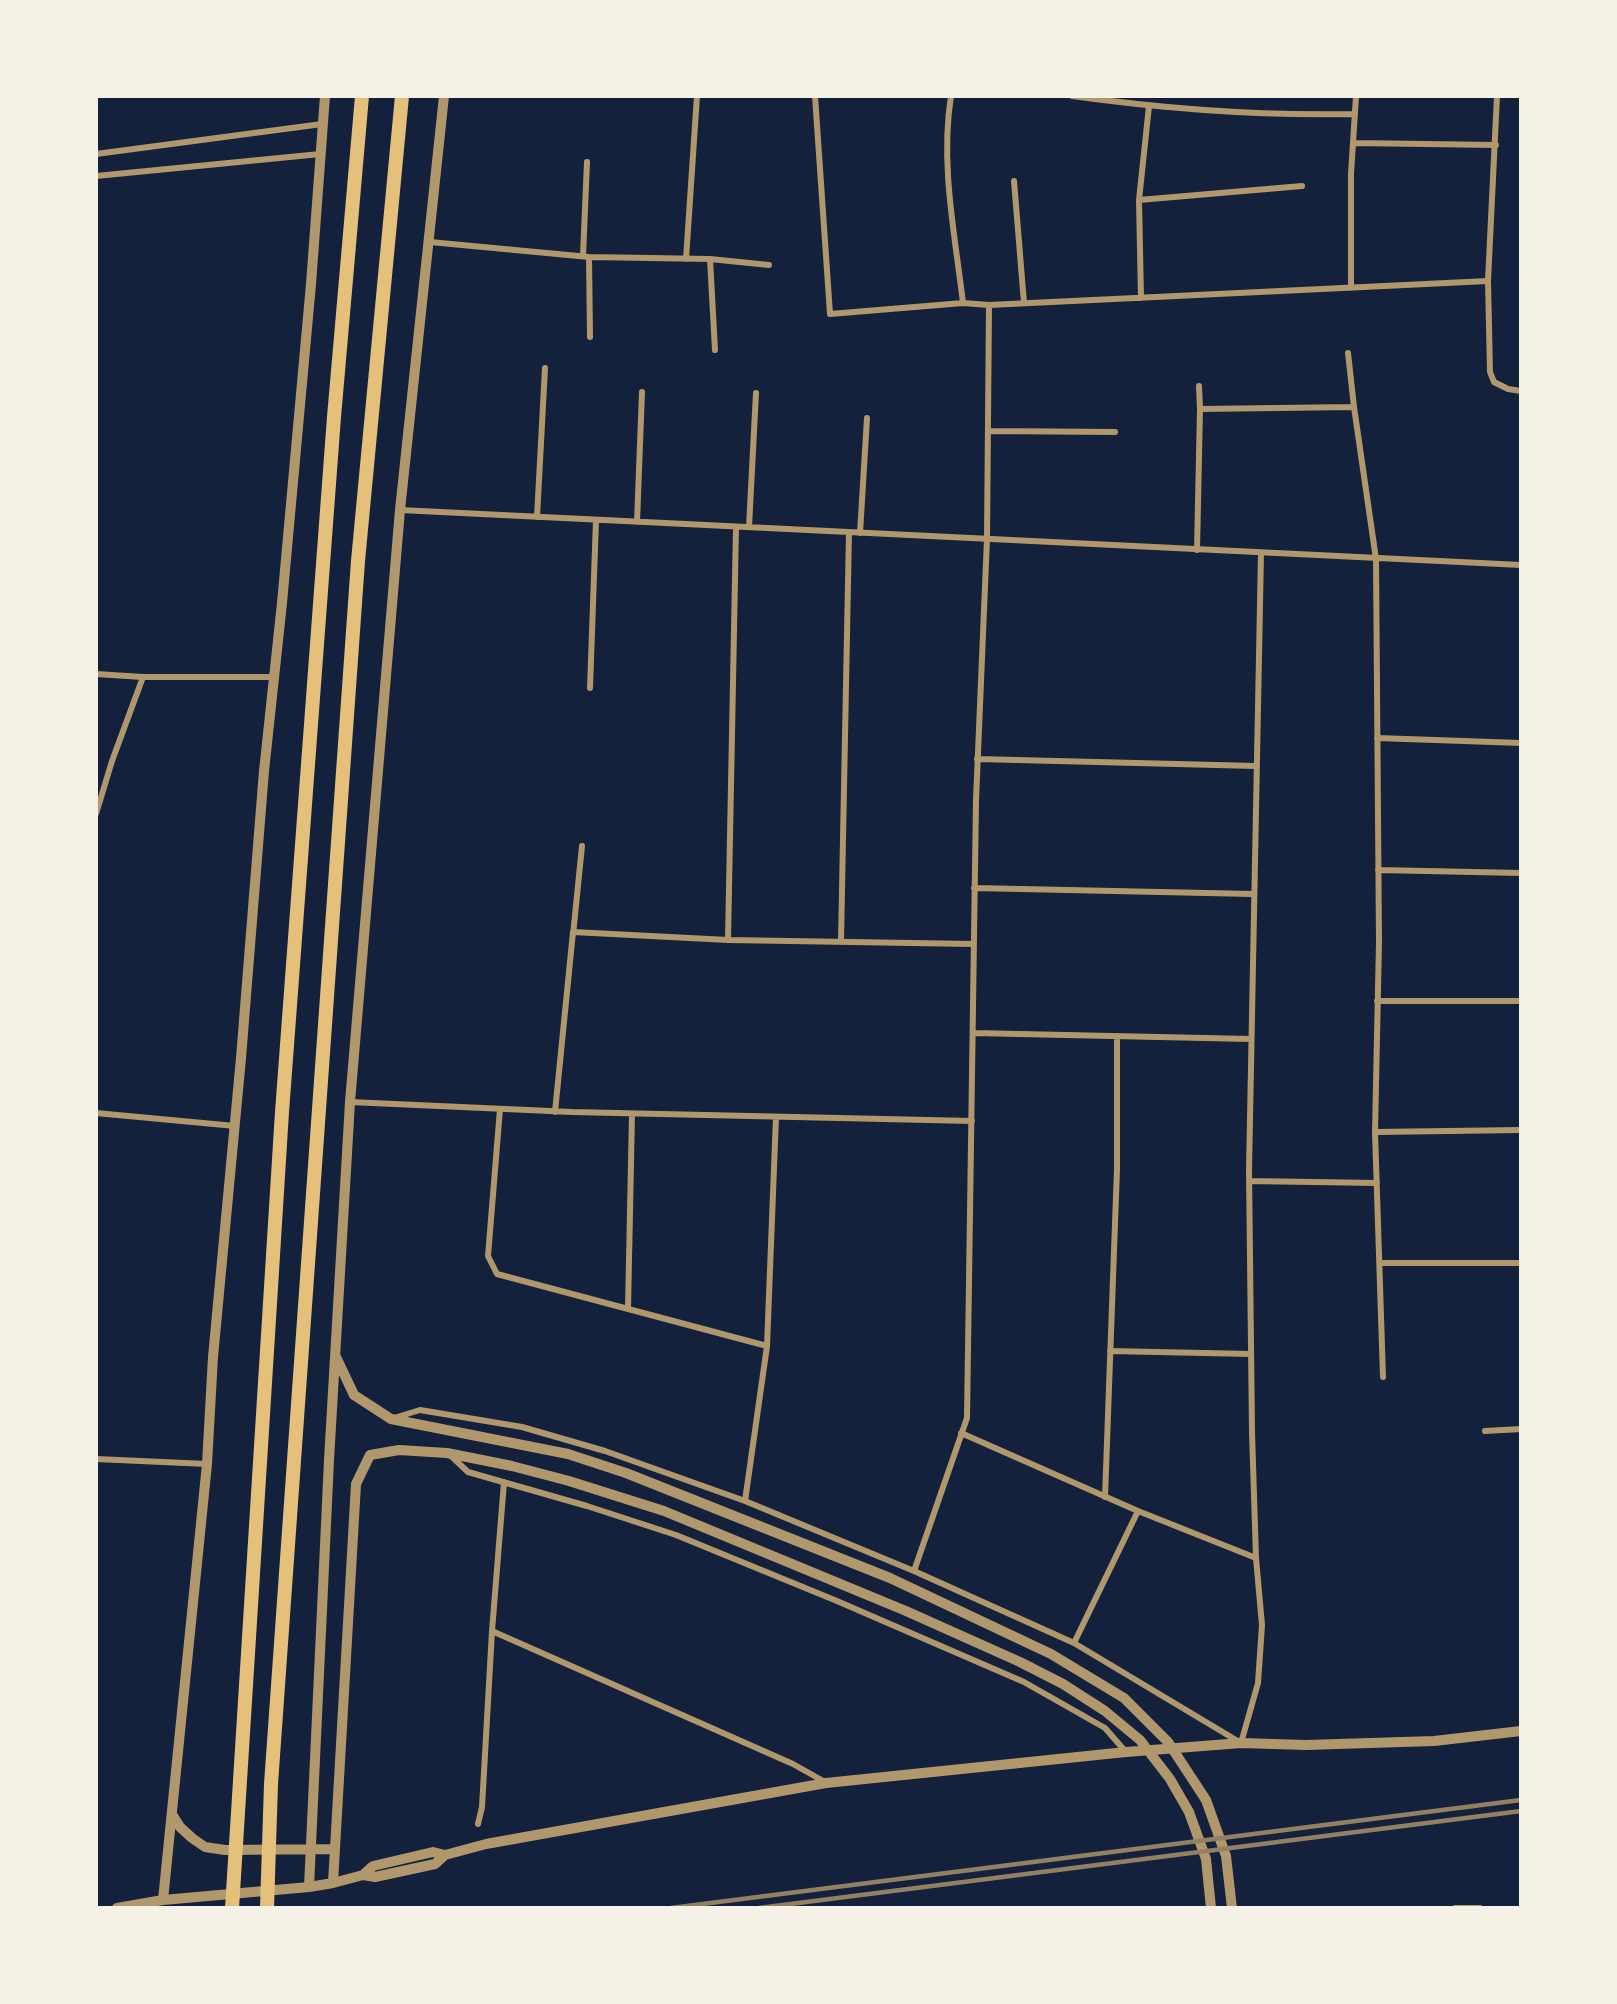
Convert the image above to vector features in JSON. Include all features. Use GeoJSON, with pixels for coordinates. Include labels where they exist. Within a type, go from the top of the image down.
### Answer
{"type":"FeatureCollection","features":[{"type":"Feature","properties":{"kind":"highway"},"geometry":{"type":"LineString","coordinates":[[232,1908],[282,1112],[334,417],[362,96]]}},
{"type":"Feature","properties":{"kind":"highway"},"geometry":{"type":"LineString","coordinates":[[267,1908],[271,1784],[358,561],[402,96]]}},
{"type":"Feature","properties":{"kind":"street"},"geometry":{"type":"LineString","coordinates":[[163,1900],[207,1464],[213,1357],[235,1126],[264,771],[310,296],[325,96]]}},
{"type":"Feature","properties":{"kind":"street"},"geometry":{"type":"LineString","coordinates":[[309,1887],[350,1102],[400,510],[444,96]]}},
{"type":"Feature","properties":{"kind":"street"},"geometry":{"type":"LineString","coordinates":[[686,259],[697,96]]}},
{"type":"Feature","properties":{"kind":"street"},"geometry":{"type":"LineString","coordinates":[[815,96],[830,314],[963,303],[989,305],[1488,281]]}},
{"type":"Feature","properties":{"kind":"street"},"geometry":{"type":"LineString","coordinates":[[951,96],[948,116],[948,181],[963,303]]}},
{"type":"Feature","properties":{"kind":"street"},"geometry":{"type":"LineString","coordinates":[[1072,96],[1128,100],[1149,106],[1302,116],[1355,114]]}},
{"type":"Feature","properties":{"kind":"street"},"geometry":{"type":"LineString","coordinates":[[1351,288],[1352,174],[1356,96]]}},
{"type":"Feature","properties":{"kind":"street"},"geometry":{"type":"LineString","coordinates":[[1497,96],[1488,281],[1490,372],[1494,382],[1521,391]]}},
{"type":"Feature","properties":{"kind":"street"},"geometry":{"type":"LineString","coordinates":[[1141,298],[1138,200],[1149,106]]}},
{"type":"Feature","properties":{"kind":"street"},"geometry":{"type":"LineString","coordinates":[[96,154],[322,124]]}},
{"type":"Feature","properties":{"kind":"street"},"geometry":{"type":"LineString","coordinates":[[1354,143],[1496,145]]}},
{"type":"Feature","properties":{"kind":"street"},"geometry":{"type":"LineString","coordinates":[[96,176],[320,154]]}},
{"type":"Feature","properties":{"kind":"street"},"geometry":{"type":"LineString","coordinates":[[587,162],[586,256],[590,337]]}},
{"type":"Feature","properties":{"kind":"street"},"geometry":{"type":"LineString","coordinates":[[1014,182],[1024,303]]}},
{"type":"Feature","properties":{"kind":"street"},"geometry":{"type":"LineString","coordinates":[[1138,200],[1302,186]]}},
{"type":"Feature","properties":{"kind":"street"},"geometry":{"type":"LineString","coordinates":[[430,242],[586,256],[710,258],[769,265]]}},
{"type":"Feature","properties":{"kind":"street"},"geometry":{"type":"LineString","coordinates":[[710,258],[715,350]]}},
{"type":"Feature","properties":{"kind":"street"},"geometry":{"type":"LineString","coordinates":[[914,1571],[967,1418],[974,888],[977,759],[987,539],[989,305]]}},
{"type":"Feature","properties":{"kind":"street"},"geometry":{"type":"LineString","coordinates":[[1348,353],[1376,559],[1378,870],[1375,1132],[1383,1377]]}},
{"type":"Feature","properties":{"kind":"street"},"geometry":{"type":"LineString","coordinates":[[537,517],[545,368]]}},
{"type":"Feature","properties":{"kind":"street"},"geometry":{"type":"LineString","coordinates":[[1197,550],[1199,386]]}},
{"type":"Feature","properties":{"kind":"street"},"geometry":{"type":"LineString","coordinates":[[637,522],[642,392]]}},
{"type":"Feature","properties":{"kind":"street"},"geometry":{"type":"LineString","coordinates":[[749,527],[756,393]]}},
{"type":"Feature","properties":{"kind":"street"},"geometry":{"type":"LineString","coordinates":[[1200,409],[1354,407]]}},
{"type":"Feature","properties":{"kind":"street"},"geometry":{"type":"LineString","coordinates":[[860,533],[867,418]]}},
{"type":"Feature","properties":{"kind":"street"},"geometry":{"type":"LineString","coordinates":[[988,431],[1115,432]]}},
{"type":"Feature","properties":{"kind":"street"},"geometry":{"type":"LineString","coordinates":[[400,510],[1521,565]]}},
{"type":"Feature","properties":{"kind":"street"},"geometry":{"type":"LineString","coordinates":[[590,688],[596,519]]}},
{"type":"Feature","properties":{"kind":"street"},"geometry":{"type":"LineString","coordinates":[[728,940],[736,527]]}},
{"type":"Feature","properties":{"kind":"street"},"geometry":{"type":"LineString","coordinates":[[841,941],[849,532]]}},
{"type":"Feature","properties":{"kind":"street"},"geometry":{"type":"LineString","coordinates":[[1241,1743],[1258,1683],[1262,1625],[1256,1558],[1249,1181],[1261,553]]}},
{"type":"Feature","properties":{"kind":"street"},"geometry":{"type":"LineString","coordinates":[[96,674],[143,677],[274,677]]}},
{"type":"Feature","properties":{"kind":"street"},"geometry":{"type":"LineString","coordinates":[[96,812],[143,677]]}},
{"type":"Feature","properties":{"kind":"street"},"geometry":{"type":"LineString","coordinates":[[1377,738],[1521,743]]}},
{"type":"Feature","properties":{"kind":"street"},"geometry":{"type":"LineString","coordinates":[[977,759],[1256,766]]}},
{"type":"Feature","properties":{"kind":"street"},"geometry":{"type":"LineString","coordinates":[[555,1112],[582,846]]}},
{"type":"Feature","properties":{"kind":"street"},"geometry":{"type":"LineString","coordinates":[[1378,870],[1521,873]]}},
{"type":"Feature","properties":{"kind":"street"},"geometry":{"type":"LineString","coordinates":[[974,888],[1253,894]]}},
{"type":"Feature","properties":{"kind":"street"},"geometry":{"type":"LineString","coordinates":[[573,936],[573,932],[728,940],[973,944]]}},
{"type":"Feature","properties":{"kind":"street"},"geometry":{"type":"LineString","coordinates":[[1377,1000],[1521,1001]]}},
{"type":"Feature","properties":{"kind":"street"},"geometry":{"type":"LineString","coordinates":[[973,1033],[1251,1039]]}},
{"type":"Feature","properties":{"kind":"street"},"geometry":{"type":"LineString","coordinates":[[1106,1497],[1116,1169],[1117,1036]]}},
{"type":"Feature","properties":{"kind":"street"},"geometry":{"type":"LineString","coordinates":[[350,1102],[555,1112],[972,1122]]}},
{"type":"Feature","properties":{"kind":"street"},"geometry":{"type":"LineString","coordinates":[[500,1109],[488,1256],[497,1274],[766,1346]]}},
{"type":"Feature","properties":{"kind":"street"},"geometry":{"type":"LineString","coordinates":[[96,1113],[235,1126]]}},
{"type":"Feature","properties":{"kind":"street"},"geometry":{"type":"LineString","coordinates":[[628,1309],[632,1114]]}},
{"type":"Feature","properties":{"kind":"street"},"geometry":{"type":"LineString","coordinates":[[745,1501],[766,1346],[776,1117]]}},
{"type":"Feature","properties":{"kind":"street"},"geometry":{"type":"LineString","coordinates":[[1375,1132],[1521,1130]]}},
{"type":"Feature","properties":{"kind":"street"},"geometry":{"type":"LineString","coordinates":[[1249,1181],[1377,1183]]}},
{"type":"Feature","properties":{"kind":"street"},"geometry":{"type":"LineString","coordinates":[[1380,1263],[1521,1263]]}},
{"type":"Feature","properties":{"kind":"street"},"geometry":{"type":"LineString","coordinates":[[1110,1351],[1251,1354]]}},
{"type":"Feature","properties":{"kind":"street"},"geometry":{"type":"LineString","coordinates":[[335,1356],[354,1395],[391,1419],[568,1454],[626,1473],[890,1578],[1051,1654],[1124,1698],[1168,1742],[1206,1800],[1226,1856],[1232,1908]]}},
{"type":"Feature","properties":{"kind":"street"},"geometry":{"type":"LineString","coordinates":[[391,1419],[420,1410],[522,1427],[605,1451],[745,1501],[914,1571],[1074,1643],[1241,1743]]}},
{"type":"Feature","properties":{"kind":"street"},"geometry":{"type":"LineString","coordinates":[[1485,1431],[1521,1429]]}},
{"type":"Feature","properties":{"kind":"street"},"geometry":{"type":"LineString","coordinates":[[961,1433],[1137,1511],[1256,1558]]}},
{"type":"Feature","properties":{"kind":"street"},"geometry":{"type":"LineString","coordinates":[[333,1883],[356,1484],[370,1455],[399,1450],[447,1453],[512,1466],[664,1511],[906,1611],[1020,1662],[1063,1684],[1105,1711],[1140,1740],[1170,1779],[1189,1812],[1206,1859],[1211,1908]]}},
{"type":"Feature","properties":{"kind":"street"},"geometry":{"type":"LineString","coordinates":[[447,1453],[468,1472],[615,1514],[676,1535],[837,1601],[1024,1682],[1105,1728],[1126,1752]]}},
{"type":"Feature","properties":{"kind":"street"},"geometry":{"type":"LineString","coordinates":[[96,1459],[207,1464]]}},
{"type":"Feature","properties":{"kind":"street"},"geometry":{"type":"LineString","coordinates":[[478,1824],[482,1807],[492,1632],[504,1482]]}},
{"type":"Feature","properties":{"kind":"street"},"geometry":{"type":"LineString","coordinates":[[1074,1643],[1137,1511]]}},
{"type":"Feature","properties":{"kind":"street"},"geometry":{"type":"LineString","coordinates":[[492,1632],[793,1764],[826,1783]]}},
{"type":"Feature","properties":{"kind":"street"},"geometry":{"type":"LineString","coordinates":[[117,1908],[163,1900],[309,1887],[363,1875],[375,1877],[435,1864],[445,1855],[486,1844],[826,1783],[1126,1752],[1241,1743],[1306,1745],[1434,1741],[1521,1731]]}},
{"type":"Feature","properties":{"kind":"street"},"geometry":{"type":"LineString","coordinates":[[173,1816],[180,1827],[205,1847],[225,1850],[335,1850]]}},
{"type":"Feature","properties":{"kind":"street"},"geometry":{"type":"LineString","coordinates":[[1455,1908],[1480,1908]]}},
{"type":"Feature","properties":{"kind":"railway"},"geometry":{"type":"LineString","coordinates":[[671,1908],[1521,1800]]}},
{"type":"Feature","properties":{"kind":"railway"},"geometry":{"type":"LineString","coordinates":[[759,1908],[1521,1811]]}}]}
